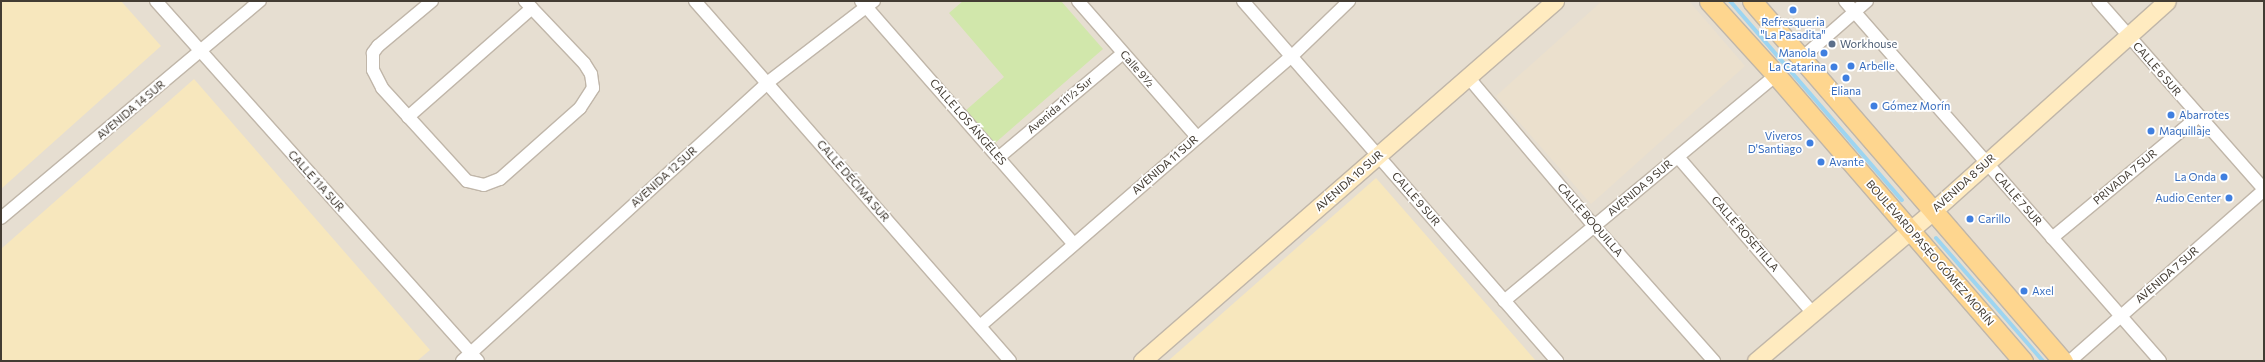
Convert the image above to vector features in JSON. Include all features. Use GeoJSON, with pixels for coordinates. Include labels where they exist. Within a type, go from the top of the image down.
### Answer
{"type":"FeatureCollection","features":[{"type":"Feature","properties":{"kind":"main road","name":"AVENIDA 10 SUR"},"geometry":{"type":"LineString","coordinates":[[1142,361],[1556,1]]}},
{"type":"Feature","properties":{"kind":"main road","name":"BOULEVARD PASEO GÓMEZ MORÍN"},"geometry":{"type":"LineString","coordinates":[[1709,1],[1776,75],[2023,361]]}},
{"type":"Feature","properties":{"kind":"main road"},"geometry":{"type":"LineString","coordinates":[[1752,1],[1803,57],[1933,211],[2063,361]]}},
{"type":"Feature","properties":{"kind":"main road","name":"AVENIDA 8 SUR"},"geometry":{"type":"LineString","coordinates":[[1756,361],[1812,312],[1911,231],[1986,162],[2167,1]]}},
{"type":"Feature","properties":{"kind":"street","name":"CALLE 11A SUR"},"geometry":{"type":"LineString","coordinates":[[156,1],[470,358]]}},
{"type":"Feature","properties":{"kind":"street","name":"AVENIDA 14 SUR"},"geometry":{"type":"LineString","coordinates":[[1,218],[260,1]]}},
{"type":"Feature","properties":{"kind":"street"},"geometry":{"type":"LineString","coordinates":[[408,117],[529,4],[584,63],[591,74],[593,88],[580,108],[506,174],[492,183],[484,185],[467,181],[408,117],[376,78],[371,62],[373,53],[387,37],[432,1]]}},
{"type":"Feature","properties":{"kind":"street","name":"CALLE DÉCIMA SUR"},"geometry":{"type":"LineString","coordinates":[[695,1],[1010,361]]}},
{"type":"Feature","properties":{"kind":"street","name":"Calle 9½"},"geometry":{"type":"LineString","coordinates":[[1078,1],[1197,137]]}},
{"type":"Feature","properties":{"kind":"street","name":"CALLE 9 SUR"},"geometry":{"type":"LineString","coordinates":[[1243,1],[1557,361]]}},
{"type":"Feature","properties":{"kind":"street","name":"AVENIDA 11 SUR"},"geometry":{"type":"LineString","coordinates":[[980,326],[1291,57],[1348,1]]}},
{"type":"Feature","properties":{"kind":"street","name":"CALLE 7 SUR"},"geometry":{"type":"LineString","coordinates":[[1845,1],[2160,361]]}},
{"type":"Feature","properties":{"kind":"street"},"geometry":{"type":"LineString","coordinates":[[1803,57],[1867,1]]}},
{"type":"Feature","properties":{"kind":"street","name":"CALLE 6 SUR"},"geometry":{"type":"LineString","coordinates":[[2098,1],[2198,117],[2264,190]]}},
{"type":"Feature","properties":{"kind":"street","name":"AVENIDA 12 SUR"},"geometry":{"type":"LineString","coordinates":[[470,358],[767,83],[867,3]]}},
{"type":"Feature","properties":{"kind":"street","name":"CALLE LOS ÁNGELES"},"geometry":{"type":"LineString","coordinates":[[867,3],[998,158],[1074,244]]}},
{"type":"Feature","properties":{"kind":"street","name":"Avenida 11½ Sur"},"geometry":{"type":"LineString","coordinates":[[998,158],[1123,52]]}},
{"type":"Feature","properties":{"kind":"street","name":"AVENIDA 9 SUR"},"geometry":{"type":"LineString","coordinates":[[1504,300],[1776,75]]}},
{"type":"Feature","properties":{"kind":"street","name":"CALLE BOQUILLA"},"geometry":{"type":"LineString","coordinates":[[1468,77],[1594,226],[1714,361]]}},
{"type":"Feature","properties":{"kind":"street","name":"PRIVADA 7 SUR"},"geometry":{"type":"LineString","coordinates":[[2052,238],[2198,117]]}},
{"type":"Feature","properties":{"kind":"street","name":"CALLE ROSETILLA"},"geometry":{"type":"LineString","coordinates":[[1678,157],[1812,312]]}},
{"type":"Feature","properties":{"kind":"street","name":"AVENIDA 7 SUR"},"geometry":{"type":"LineString","coordinates":[[2070,361],[2264,190]]}},
{"type":"Feature","properties":{"kind":"shaded area"},"geometry":{"type":"Polygon","coordinates":[[[1,1],[2264,1],[2264,361],[1,361],[1,1]]]}},
{"type":"Feature","properties":{"kind":"shaded area"},"geometry":{"type":"Polygon","coordinates":[[[1602,1],[1689,1],[1745,66],[1591,204],[1496,96],[1602,1]]]}},
{"type":"Feature","properties":{"kind":"green space"},"geometry":{"type":"Polygon","coordinates":[[[963,1],[1061,1],[1103,49],[994,144],[965,111],[1004,77],[949,13],[963,1]]]}},
{"type":"Feature","properties":{"kind":"sand"},"geometry":{"type":"Polygon","coordinates":[[[1,1],[121,1],[161,46],[1,189],[1,1]]]}},
{"type":"Feature","properties":{"kind":"sand"},"geometry":{"type":"Polygon","coordinates":[[[194,79],[430,350],[417,361],[1,361],[1,249],[194,79]]]}},
{"type":"Feature","properties":{"kind":"sand"},"geometry":{"type":"Polygon","coordinates":[[[1376,178],[1536,361],[1168,361],[1376,178]]]}},
{"type":"Feature","properties":{"kind":"waterway"},"geometry":{"type":"LineString","coordinates":[[1730,1],[1902,200]]}},
{"type":"Feature","properties":{"kind":"waterway"},"geometry":{"type":"LineString","coordinates":[[1936,238],[2043,361]]}},
{"type":"Feature","properties":{"kind":"place","name":"Refresqueria \"La Pasadita\""},"geometry":{"type":"Point","coordinates":[1793,10]}},
{"type":"Feature","properties":{"kind":"place","name":"Workhouse"},"geometry":{"type":"Point","coordinates":[1832,44]}},
{"type":"Feature","properties":{"kind":"place","name":"Manola"},"geometry":{"type":"Point","coordinates":[1824,53]}},
{"type":"Feature","properties":{"kind":"place","name":"Arbelle"},"geometry":{"type":"Point","coordinates":[1851,66]}},
{"type":"Feature","properties":{"kind":"place","name":"La Catarina"},"geometry":{"type":"Point","coordinates":[1834,67]}},
{"type":"Feature","properties":{"kind":"place","name":"Eliana"},"geometry":{"type":"Point","coordinates":[1846,78]}},
{"type":"Feature","properties":{"kind":"place","name":"Gómez Morín"},"geometry":{"type":"Point","coordinates":[1874,106]}},
{"type":"Feature","properties":{"kind":"place","name":"Abarrotes"},"geometry":{"type":"Point","coordinates":[2171,115]}},
{"type":"Feature","properties":{"kind":"place","name":"Maquillaje"},"geometry":{"type":"Point","coordinates":[2151,131]}},
{"type":"Feature","properties":{"kind":"place","name":"Viveros D'Santiago"},"geometry":{"type":"Point","coordinates":[1810,143]}},
{"type":"Feature","properties":{"kind":"place","name":"Avante"},"geometry":{"type":"Point","coordinates":[1821,162]}},
{"type":"Feature","properties":{"kind":"place","name":"La Onda"},"geometry":{"type":"Point","coordinates":[2224,177]}},
{"type":"Feature","properties":{"kind":"place","name":"Audio Center"},"geometry":{"type":"Point","coordinates":[2229,198]}},
{"type":"Feature","properties":{"kind":"place","name":"Carillo"},"geometry":{"type":"Point","coordinates":[1970,219]}},
{"type":"Feature","properties":{"kind":"place","name":"Axel"},"geometry":{"type":"Point","coordinates":[2024,291]}}]}
